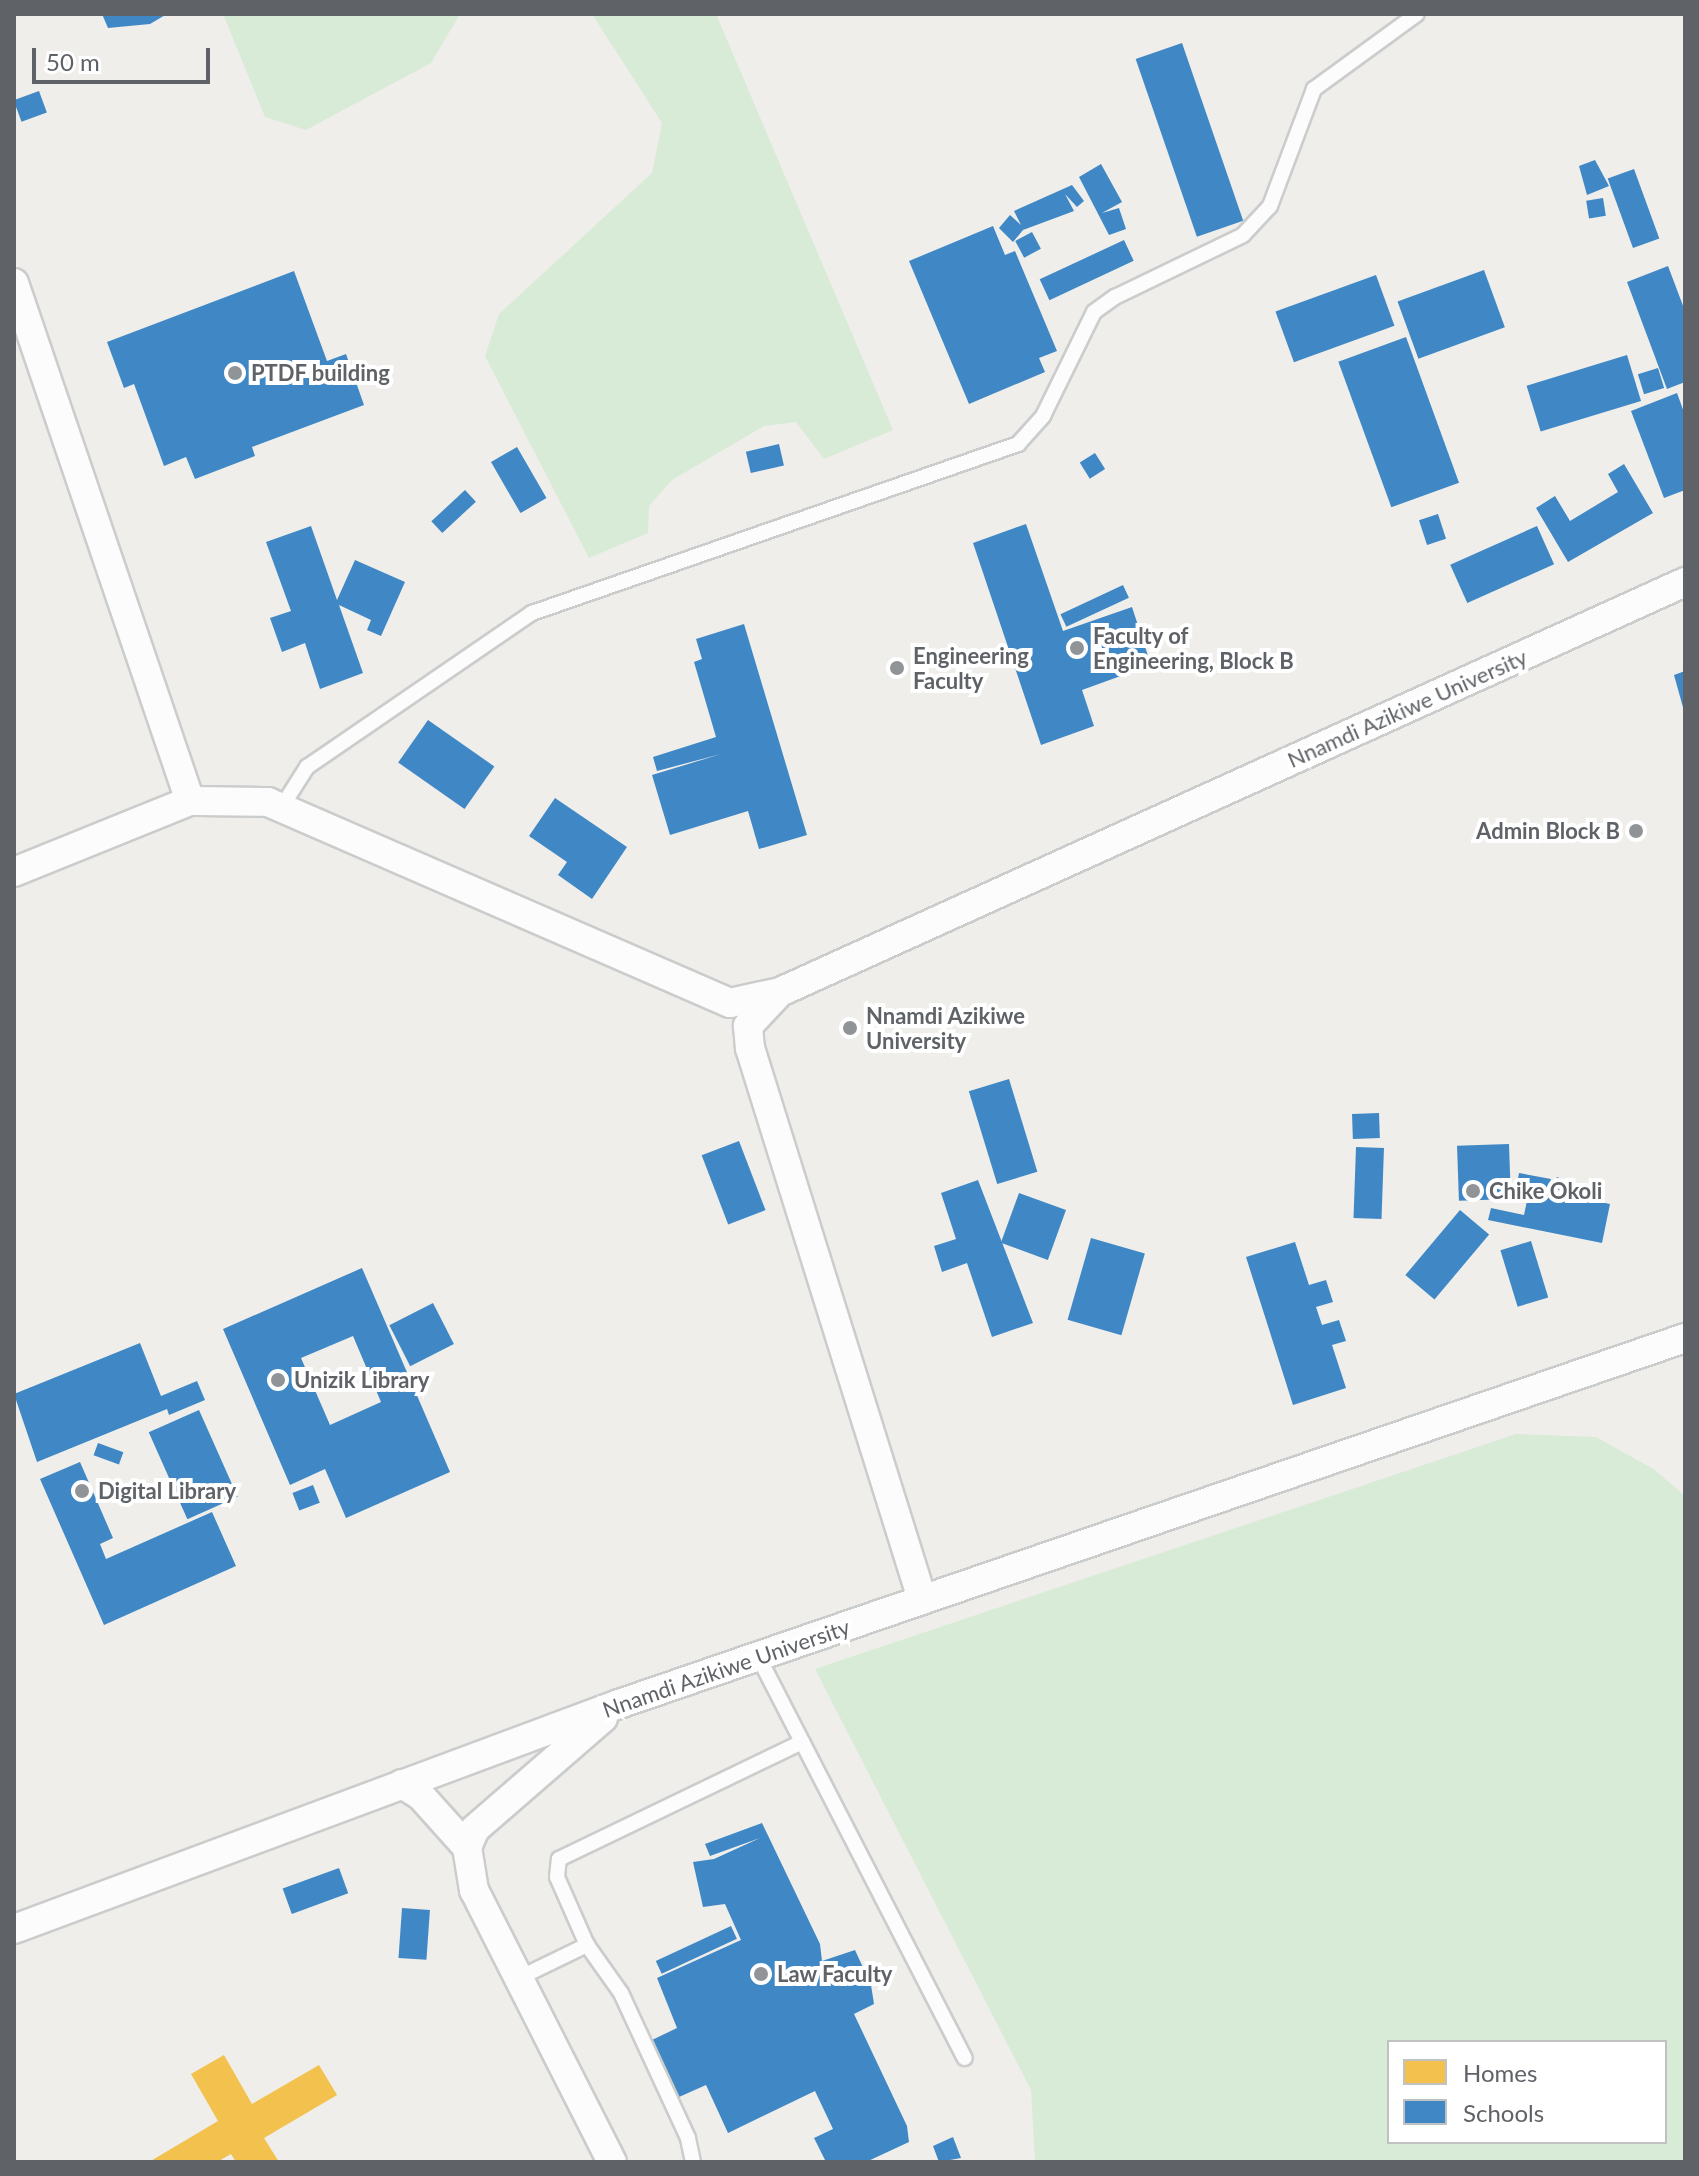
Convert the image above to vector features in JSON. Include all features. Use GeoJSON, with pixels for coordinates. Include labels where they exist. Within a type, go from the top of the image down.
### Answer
{"type":"FeatureCollection","features":[{"type":"Feature","properties":{"kind":"street"},"geometry":{"type":"LineString","coordinates":[[14,283],[190,801]]}},
{"type":"Feature","properties":{"kind":"street","name":"Nnamdi Azikiwe University"},"geometry":{"type":"LineString","coordinates":[[730,1003],[780,992],[1685,582]]}},
{"type":"Feature","properties":{"kind":"street"},"geometry":{"type":"LineString","coordinates":[[14,872],[190,801],[242,800],[281,808],[730,1003],[748,1026],[755,1069],[922,1599]]}},
{"type":"Feature","properties":{"kind":"street","name":"Nnamdi Azikiwe University"},"geometry":{"type":"LineString","coordinates":[[748,1026],[780,992]]}},
{"type":"Feature","properties":{"kind":"street","name":"Nnamdi Azikiwe University"},"geometry":{"type":"LineString","coordinates":[[14,1929],[619,1704],[922,1599],[1180,1515],[1685,1338]]}},
{"type":"Feature","properties":{"kind":"street"},"geometry":{"type":"LineString","coordinates":[[467,1847],[475,1829],[619,1704]]}},
{"type":"Feature","properties":{"kind":"street"},"geometry":{"type":"LineString","coordinates":[[402,1784],[421,1796],[467,1847],[474,1890],[612,2162]]}},
{"type":"Feature","properties":{"kind":"lane"},"geometry":{"type":"LineString","coordinates":[[281,808],[307,767],[532,613],[1018,444],[1043,416],[1094,312],[1115,297],[1243,235],[1270,206],[1314,89],[1417,14]]}},
{"type":"Feature","properties":{"kind":"lane"},"geometry":{"type":"LineString","coordinates":[[758,1656],[965,2058]]}},
{"type":"Feature","properties":{"kind":"lane"},"geometry":{"type":"LineString","coordinates":[[693,2162],[688,2138],[621,1993],[587,1945],[557,1877],[564,1852],[802,1742]]}},
{"type":"Feature","properties":{"kind":"lane"},"geometry":{"type":"LineString","coordinates":[[519,1978],[587,1945]]}},
{"type":"Feature","properties":{"kind":"green space"},"geometry":{"type":"Polygon","coordinates":[[[223,14],[460,14],[431,63],[306,130],[265,117],[223,14]]]}},
{"type":"Feature","properties":{"kind":"green space"},"geometry":{"type":"Polygon","coordinates":[[[592,14],[716,14],[893,430],[824,459],[796,422],[764,426],[672,480],[649,506],[648,533],[589,558],[485,356],[499,314],[652,173],[662,123],[592,14]]]}},
{"type":"Feature","properties":{"kind":"green space"},"geometry":{"type":"Polygon","coordinates":[[[1516,1434],[1596,1437],[1655,1470],[1685,1496],[1685,2162],[1035,2162],[1031,2090],[815,1669],[1516,1434]]]}},
{"type":"Feature","properties":{"kind":"building: Homes"},"geometry":{"type":"Polygon","coordinates":[[[224,2055],[252,2104],[319,2065],[337,2095],[264,2138],[279,2162],[236,2162],[231,2154],[217,2162],[149,2162],[218,2121],[191,2074],[224,2055]]]}},
{"type":"Feature","properties":{"kind":"building: Schools"},"geometry":{"type":"Polygon","coordinates":[[[102,14],[167,14],[150,24],[108,28],[102,14]]]}},
{"type":"Feature","properties":{"kind":"building: Schools"},"geometry":{"type":"Polygon","coordinates":[[[1182,43],[1243,221],[1197,237],[1136,59],[1182,43]]]}},
{"type":"Feature","properties":{"kind":"building: Schools"},"geometry":{"type":"Polygon","coordinates":[[[39,91],[47,113],[21,122],[14,100],[39,91]]]}},
{"type":"Feature","properties":{"kind":"building: Schools"},"geometry":{"type":"Polygon","coordinates":[[[1595,160],[1609,186],[1587,195],[1579,166],[1595,160]]]}},
{"type":"Feature","properties":{"kind":"building: Schools"},"geometry":{"type":"Polygon","coordinates":[[[1101,164],[1122,202],[1102,213],[1119,208],[1126,229],[1109,235],[1079,177],[1101,164]]]}},
{"type":"Feature","properties":{"kind":"building: Schools"},"geometry":{"type":"Polygon","coordinates":[[[1634,169],[1659,239],[1633,248],[1608,179],[1634,169]]]}},
{"type":"Feature","properties":{"kind":"building: Schools"},"geometry":{"type":"Polygon","coordinates":[[[1072,185],[1084,201],[1077,207],[1065,194],[1074,211],[1023,230],[1013,242],[999,228],[1010,215],[1021,225],[1014,211],[1072,185]]]}},
{"type":"Feature","properties":{"kind":"building: Schools"},"geometry":{"type":"Polygon","coordinates":[[[1603,198],[1606,216],[1589,218],[1586,201],[1603,198]]]}},
{"type":"Feature","properties":{"kind":"building: Schools"},"geometry":{"type":"Polygon","coordinates":[[[993,226],[1005,255],[1015,251],[1057,351],[1039,358],[1045,372],[969,404],[909,261],[993,226]]]}},
{"type":"Feature","properties":{"kind":"building: Schools"},"geometry":{"type":"Polygon","coordinates":[[[1032,232],[1041,249],[1024,258],[1015,241],[1032,232]]]}},
{"type":"Feature","properties":{"kind":"building: Schools"},"geometry":{"type":"Polygon","coordinates":[[[1124,240],[1134,261],[1049,300],[1040,279],[1124,240]]]}},
{"type":"Feature","properties":{"kind":"building: Schools"},"geometry":{"type":"Polygon","coordinates":[[[1668,266],[1685,311],[1685,382],[1667,389],[1627,282],[1668,266]]]}},
{"type":"Feature","properties":{"kind":"building: Schools"},"geometry":{"type":"Polygon","coordinates":[[[1484,270],[1505,327],[1418,359],[1398,301],[1484,270]]]}},
{"type":"Feature","properties":{"kind":"building: Schools","name":"PTDF building"},"geometry":{"type":"Polygon","coordinates":[[[294,271],[327,361],[346,354],[364,405],[252,447],[255,456],[195,479],[186,457],[164,466],[134,384],[124,388],[107,342],[294,271]]]}},
{"type":"Feature","properties":{"kind":"building: Schools"},"geometry":{"type":"Polygon","coordinates":[[[1376,275],[1394,326],[1294,362],[1275,312],[1376,275]]]}},
{"type":"Feature","properties":{"kind":"building: Schools"},"geometry":{"type":"Polygon","coordinates":[[[1406,337],[1459,483],[1391,507],[1338,362],[1406,337]]]}},
{"type":"Feature","properties":{"kind":"building: Schools"},"geometry":{"type":"Polygon","coordinates":[[[1627,355],[1641,401],[1541,432],[1527,386],[1627,355]]]}},
{"type":"Feature","properties":{"kind":"building: Schools"},"geometry":{"type":"Polygon","coordinates":[[[1658,368],[1664,388],[1644,394],[1638,374],[1658,368]]]}},
{"type":"Feature","properties":{"kind":"building: Schools"},"geometry":{"type":"Polygon","coordinates":[[[1677,393],[1685,415],[1685,490],[1664,498],[1631,411],[1677,393]]]}},
{"type":"Feature","properties":{"kind":"building: Schools"},"geometry":{"type":"Polygon","coordinates":[[[779,444],[784,465],[751,473],[746,452],[779,444]]]}},
{"type":"Feature","properties":{"kind":"building: Schools"},"geometry":{"type":"Polygon","coordinates":[[[517,447],[546,498],[521,513],[491,462],[517,447]]]}},
{"type":"Feature","properties":{"kind":"building: Schools"},"geometry":{"type":"Polygon","coordinates":[[[1095,453],[1105,469],[1090,479],[1080,463],[1095,453]]]}},
{"type":"Feature","properties":{"kind":"building: Schools"},"geometry":{"type":"Polygon","coordinates":[[[1624,464],[1653,513],[1568,562],[1536,508],[1555,496],[1570,521],[1618,492],[1608,474],[1624,464]]]}},
{"type":"Feature","properties":{"kind":"building: Schools"},"geometry":{"type":"Polygon","coordinates":[[[465,490],[476,502],[442,533],[431,521],[465,490]]]}},
{"type":"Feature","properties":{"kind":"building: Schools"},"geometry":{"type":"Polygon","coordinates":[[[1438,514],[1446,539],[1427,545],[1419,520],[1438,514]]]}},
{"type":"Feature","properties":{"kind":"building: Schools","name":"Faculty of Engineering, Block B"},"geometry":{"type":"Polygon","coordinates":[[[1026,524],[1063,631],[1132,607],[1151,665],[1082,690],[1094,726],[1041,745],[973,543],[1026,524]]]}},
{"type":"Feature","properties":{"kind":"building: Schools"},"geometry":{"type":"Polygon","coordinates":[[[311,526],[337,600],[355,560],[405,582],[381,636],[367,630],[371,620],[339,605],[363,673],[320,689],[305,643],[282,652],[270,618],[291,611],[266,542],[311,526]]]}},
{"type":"Feature","properties":{"kind":"building: Schools"},"geometry":{"type":"Polygon","coordinates":[[[1537,526],[1554,564],[1467,603],[1450,565],[1537,526]]]}},
{"type":"Feature","properties":{"kind":"building: Schools"},"geometry":{"type":"Polygon","coordinates":[[[1123,585],[1129,598],[1066,627],[1060,614],[1123,585]]]}},
{"type":"Feature","properties":{"kind":"building: Schools"},"geometry":{"type":"Polygon","coordinates":[[[744,624],[807,835],[759,849],[748,811],[670,835],[652,775],[721,754],[657,771],[653,757],[716,737],[694,662],[702,659],[696,639],[744,624]]]}},
{"type":"Feature","properties":{"kind":"building: Schools"},"geometry":{"type":"Polygon","coordinates":[[[1685,671],[1685,710],[1684,711],[1674,675],[1685,671]]]}},
{"type":"Feature","properties":{"kind":"building: Schools"},"geometry":{"type":"Polygon","coordinates":[[[428,720],[494,766],[465,809],[398,763],[428,720]]]}},
{"type":"Feature","properties":{"kind":"building: Schools"},"geometry":{"type":"Polygon","coordinates":[[[555,798],[627,847],[592,899],[558,875],[567,862],[529,836],[555,798]]]}},
{"type":"Feature","properties":{"kind":"building: Schools"},"geometry":{"type":"Polygon","coordinates":[[[1009,1079],[1037,1172],[997,1184],[969,1091],[1009,1079]]]}},
{"type":"Feature","properties":{"kind":"building: Schools"},"geometry":{"type":"Polygon","coordinates":[[[1379,1113],[1380,1138],[1353,1139],[1352,1114],[1379,1113]]]}},
{"type":"Feature","properties":{"kind":"building: Schools"},"geometry":{"type":"Polygon","coordinates":[[[739,1141],[766,1210],[728,1224],[702,1155],[739,1141]]]}},
{"type":"Feature","properties":{"kind":"building: Schools"},"geometry":{"type":"Polygon","coordinates":[[[1509,1144],[1511,1199],[1459,1201],[1457,1146],[1509,1144]]]}},
{"type":"Feature","properties":{"kind":"building: Schools"},"geometry":{"type":"Polygon","coordinates":[[[1356,1147],[1384,1148],[1382,1219],[1354,1218],[1356,1147]]]}},
{"type":"Feature","properties":{"kind":"building: Schools"},"geometry":{"type":"Polygon","coordinates":[[[1519,1173],[1551,1179],[1548,1191],[1610,1204],[1602,1243],[1488,1220],[1491,1208],[1524,1215],[1530,1186],[1517,1184],[1519,1173]]]}},
{"type":"Feature","properties":{"kind":"building: Schools"},"geometry":{"type":"Polygon","coordinates":[[[1557,1177],[1576,1185],[1572,1195],[1553,1187],[1557,1177]]]}},
{"type":"Feature","properties":{"kind":"building: Schools"},"geometry":{"type":"Polygon","coordinates":[[[978,1180],[1033,1323],[992,1337],[967,1263],[942,1272],[934,1246],[956,1239],[941,1193],[978,1180]]]}},
{"type":"Feature","properties":{"kind":"building: Schools"},"geometry":{"type":"Polygon","coordinates":[[[1019,1193],[1066,1210],[1048,1260],[1001,1243],[1019,1193]]]}},
{"type":"Feature","properties":{"kind":"building: Schools"},"geometry":{"type":"Polygon","coordinates":[[[1460,1210],[1489,1234],[1434,1300],[1405,1275],[1460,1210]]]}},
{"type":"Feature","properties":{"kind":"building: Schools"},"geometry":{"type":"Polygon","coordinates":[[[1091,1238],[1145,1253],[1121,1335],[1068,1320],[1091,1238]]]}},
{"type":"Feature","properties":{"kind":"building: Schools"},"geometry":{"type":"Polygon","coordinates":[[[1531,1241],[1548,1297],[1518,1307],[1500,1250],[1531,1241]]]}},
{"type":"Feature","properties":{"kind":"building: Schools"},"geometry":{"type":"Polygon","coordinates":[[[1295,1242],[1309,1285],[1326,1280],[1333,1302],[1316,1307],[1322,1325],[1339,1320],[1346,1341],[1332,1345],[1346,1388],[1293,1405],[1246,1257],[1295,1242]]]}},
{"type":"Feature","properties":{"kind":"building: Schools","name":"Unizik Library"},"geometry":{"type":"Polygon","coordinates":[[[362,1268],[450,1472],[346,1518],[325,1469],[290,1485],[223,1329],[362,1268]],[[353,1336],[301,1358],[330,1425],[381,1402],[353,1336]]]}},
{"type":"Feature","properties":{"kind":"building: Schools"},"geometry":{"type":"Polygon","coordinates":[[[433,1303],[454,1344],[410,1366],[389,1325],[433,1303]]]}},
{"type":"Feature","properties":{"kind":"building: Schools"},"geometry":{"type":"Polygon","coordinates":[[[140,1343],[161,1396],[197,1381],[205,1400],[169,1415],[167,1409],[37,1462],[14,1394],[140,1343]]]}},
{"type":"Feature","properties":{"kind":"building: Schools"},"geometry":{"type":"Polygon","coordinates":[[[199,1410],[238,1497],[187,1519],[149,1432],[199,1410]]]}},
{"type":"Feature","properties":{"kind":"building: Schools"},"geometry":{"type":"Polygon","coordinates":[[[98,1443],[123,1452],[119,1464],[94,1455],[98,1443]]]}},
{"type":"Feature","properties":{"kind":"building: Schools"},"geometry":{"type":"Polygon","coordinates":[[[80,1462],[113,1538],[100,1544],[106,1559],[212,1512],[236,1566],[104,1625],[40,1479],[80,1462]]]}},
{"type":"Feature","properties":{"kind":"building: Schools"},"geometry":{"type":"Polygon","coordinates":[[[313,1485],[320,1503],[299,1511],[292,1493],[313,1485]]]}},
{"type":"Feature","properties":{"kind":"building: Schools"},"geometry":{"type":"Polygon","coordinates":[[[762,1823],[820,1944],[822,1961],[855,1950],[871,1985],[874,2004],[854,2014],[907,2126],[909,2142],[866,2162],[826,2162],[814,2138],[833,2129],[815,2091],[728,2133],[706,2085],[679,2097],[652,2040],[677,2028],[657,1978],[741,1940],[725,1904],[703,1907],[693,1862],[714,1859],[760,1838],[710,1856],[705,1844],[762,1823]]]}},
{"type":"Feature","properties":{"kind":"building: Schools"},"geometry":{"type":"Polygon","coordinates":[[[339,1868],[348,1893],[292,1914],[283,1889],[339,1868]]]}},
{"type":"Feature","properties":{"kind":"building: Schools"},"geometry":{"type":"Polygon","coordinates":[[[402,1908],[430,1910],[426,1960],[399,1958],[402,1908]]]}},
{"type":"Feature","properties":{"kind":"building: Schools"},"geometry":{"type":"Polygon","coordinates":[[[731,1926],[737,1939],[662,1974],[656,1961],[731,1926]]]}},
{"type":"Feature","properties":{"kind":"building: Schools"},"geometry":{"type":"Polygon","coordinates":[[[953,2137],[961,2158],[939,2162],[933,2146],[953,2137]]]}},
{"type":"Feature","properties":{"kind":"place","name":"PTDF building"},"geometry":{"type":"Point","coordinates":[235,373]}},
{"type":"Feature","properties":{"kind":"place","name":"Faculty of Engineering, Block B"},"geometry":{"type":"Point","coordinates":[1077,648]}},
{"type":"Feature","properties":{"kind":"place","name":"Engineering Faculty"},"geometry":{"type":"Point","coordinates":[897,668]}},
{"type":"Feature","properties":{"kind":"place","name":"Admin Block B"},"geometry":{"type":"Point","coordinates":[1636,831]}},
{"type":"Feature","properties":{"kind":"place","name":"Nnamdi Azikiwe University"},"geometry":{"type":"Point","coordinates":[850,1028]}},
{"type":"Feature","properties":{"kind":"place","name":"Chike Okoli"},"geometry":{"type":"Point","coordinates":[1473,1191]}},
{"type":"Feature","properties":{"kind":"place","name":"Unizik Library"},"geometry":{"type":"Point","coordinates":[278,1380]}},
{"type":"Feature","properties":{"kind":"place","name":"Digital Library"},"geometry":{"type":"Point","coordinates":[82,1491]}},
{"type":"Feature","properties":{"kind":"place","name":"Law Faculty"},"geometry":{"type":"Point","coordinates":[761,1974]}}]}
